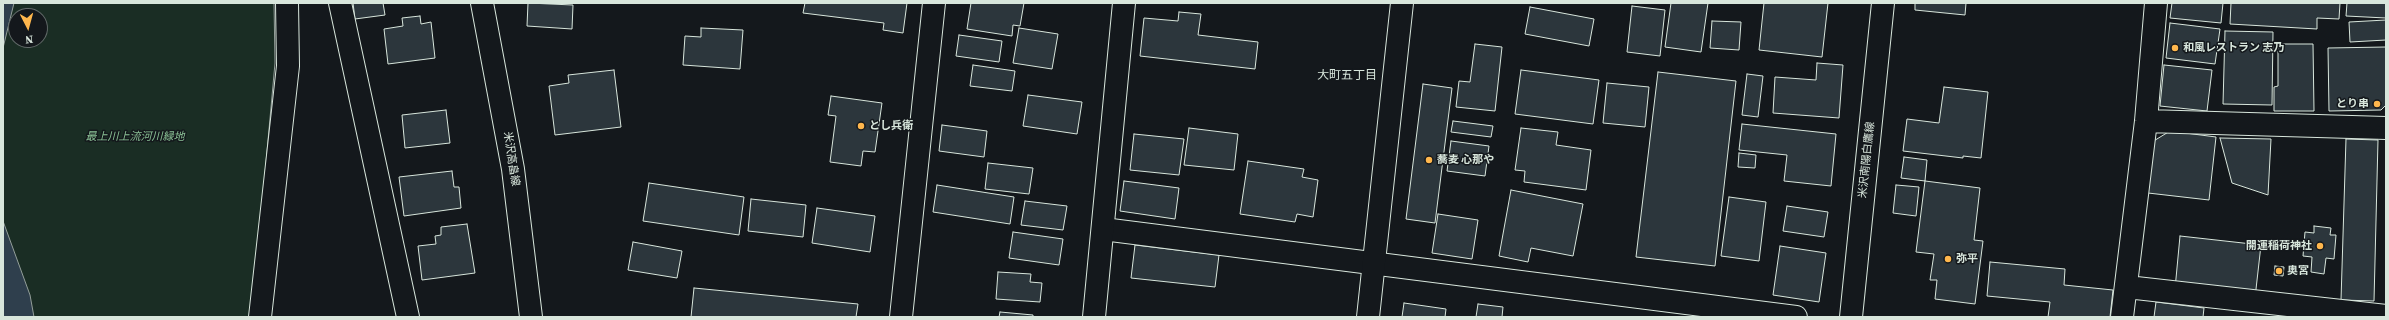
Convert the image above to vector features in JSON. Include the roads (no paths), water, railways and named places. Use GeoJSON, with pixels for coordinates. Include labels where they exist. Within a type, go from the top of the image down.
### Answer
{"type":"FeatureCollection","features":[{"type":"Feature","properties":{"kind":"street"},"geometry":{"type":"LineString","coordinates":[[260,317],[288,66],[287,3]]}},
{"type":"Feature","properties":{"kind":"street"},"geometry":{"type":"LineString","coordinates":[[340,3],[408,317]]}},
{"type":"Feature","properties":{"kind":"street","name":"米沢高畠線"},"geometry":{"type":"LineString","coordinates":[[482,3],[513,169],[531,317]]}},
{"type":"Feature","properties":{"kind":"street"},"geometry":{"type":"LineString","coordinates":[[901,317],[934,3]]}},
{"type":"Feature","properties":{"kind":"street"},"geometry":{"type":"LineString","coordinates":[[1094,317],[1124,3]]}},
{"type":"Feature","properties":{"kind":"street"},"geometry":{"type":"LineString","coordinates":[[1368,317],[1402,3]]}},
{"type":"Feature","properties":{"kind":"street","name":"米沢南陽白鷹線"},"geometry":{"type":"LineString","coordinates":[[1851,317],[1883,3]]}},
{"type":"Feature","properties":{"kind":"street"},"geometry":{"type":"LineString","coordinates":[[2122,317],[2127,287],[2146,122],[2156,3]]}},
{"type":"Feature","properties":{"kind":"street"},"geometry":{"type":"LineString","coordinates":[[2146,122],[2386,128]]}},
{"type":"Feature","properties":{"kind":"street"},"geometry":{"type":"LineString","coordinates":[[1103,229],[1796,317]]}},
{"type":"Feature","properties":{"kind":"street"},"geometry":{"type":"LineString","coordinates":[[2127,287],[2386,316]]}},
{"type":"Feature","properties":{"kind":"water"},"geometry":{"type":"Polygon","coordinates":[[[3,3],[14,3],[13,8],[8,8],[8,28],[3,48],[3,3]]]}},
{"type":"Feature","properties":{"kind":"water"},"geometry":{"type":"Polygon","coordinates":[[[3,221],[30,295],[34,317],[3,317],[3,221]]]}},
{"type":"Feature","properties":{"kind":"place","name":"和風レストラン 志乃"},"geometry":{"type":"Point","coordinates":[2175,48]}},
{"type":"Feature","properties":{"kind":"place","name":"とり串"},"geometry":{"type":"Point","coordinates":[2377,104]}},
{"type":"Feature","properties":{"kind":"place","name":"とし兵衛"},"geometry":{"type":"Point","coordinates":[861,126]}},
{"type":"Feature","properties":{"kind":"place","name":"蕎麦 心那や"},"geometry":{"type":"Point","coordinates":[1429,160]}},
{"type":"Feature","properties":{"kind":"place","name":"開運稲荷神社"},"geometry":{"type":"Point","coordinates":[2320,246]}},
{"type":"Feature","properties":{"kind":"place","name":"弥平"},"geometry":{"type":"Point","coordinates":[1948,259]}},
{"type":"Feature","properties":{"kind":"place","name":"奥宮"},"geometry":{"type":"Point","coordinates":[2279,271]}},
{"type":"Feature","properties":{"kind":"district","name":"大町五丁目"},"geometry":{"type":"Point","coordinates":[1347,76]}},
{"type":"Feature","properties":{"kind":"park label","name":"最上川上流河川緑地"},"geometry":{"type":"Point","coordinates":[135,137]}}]}
